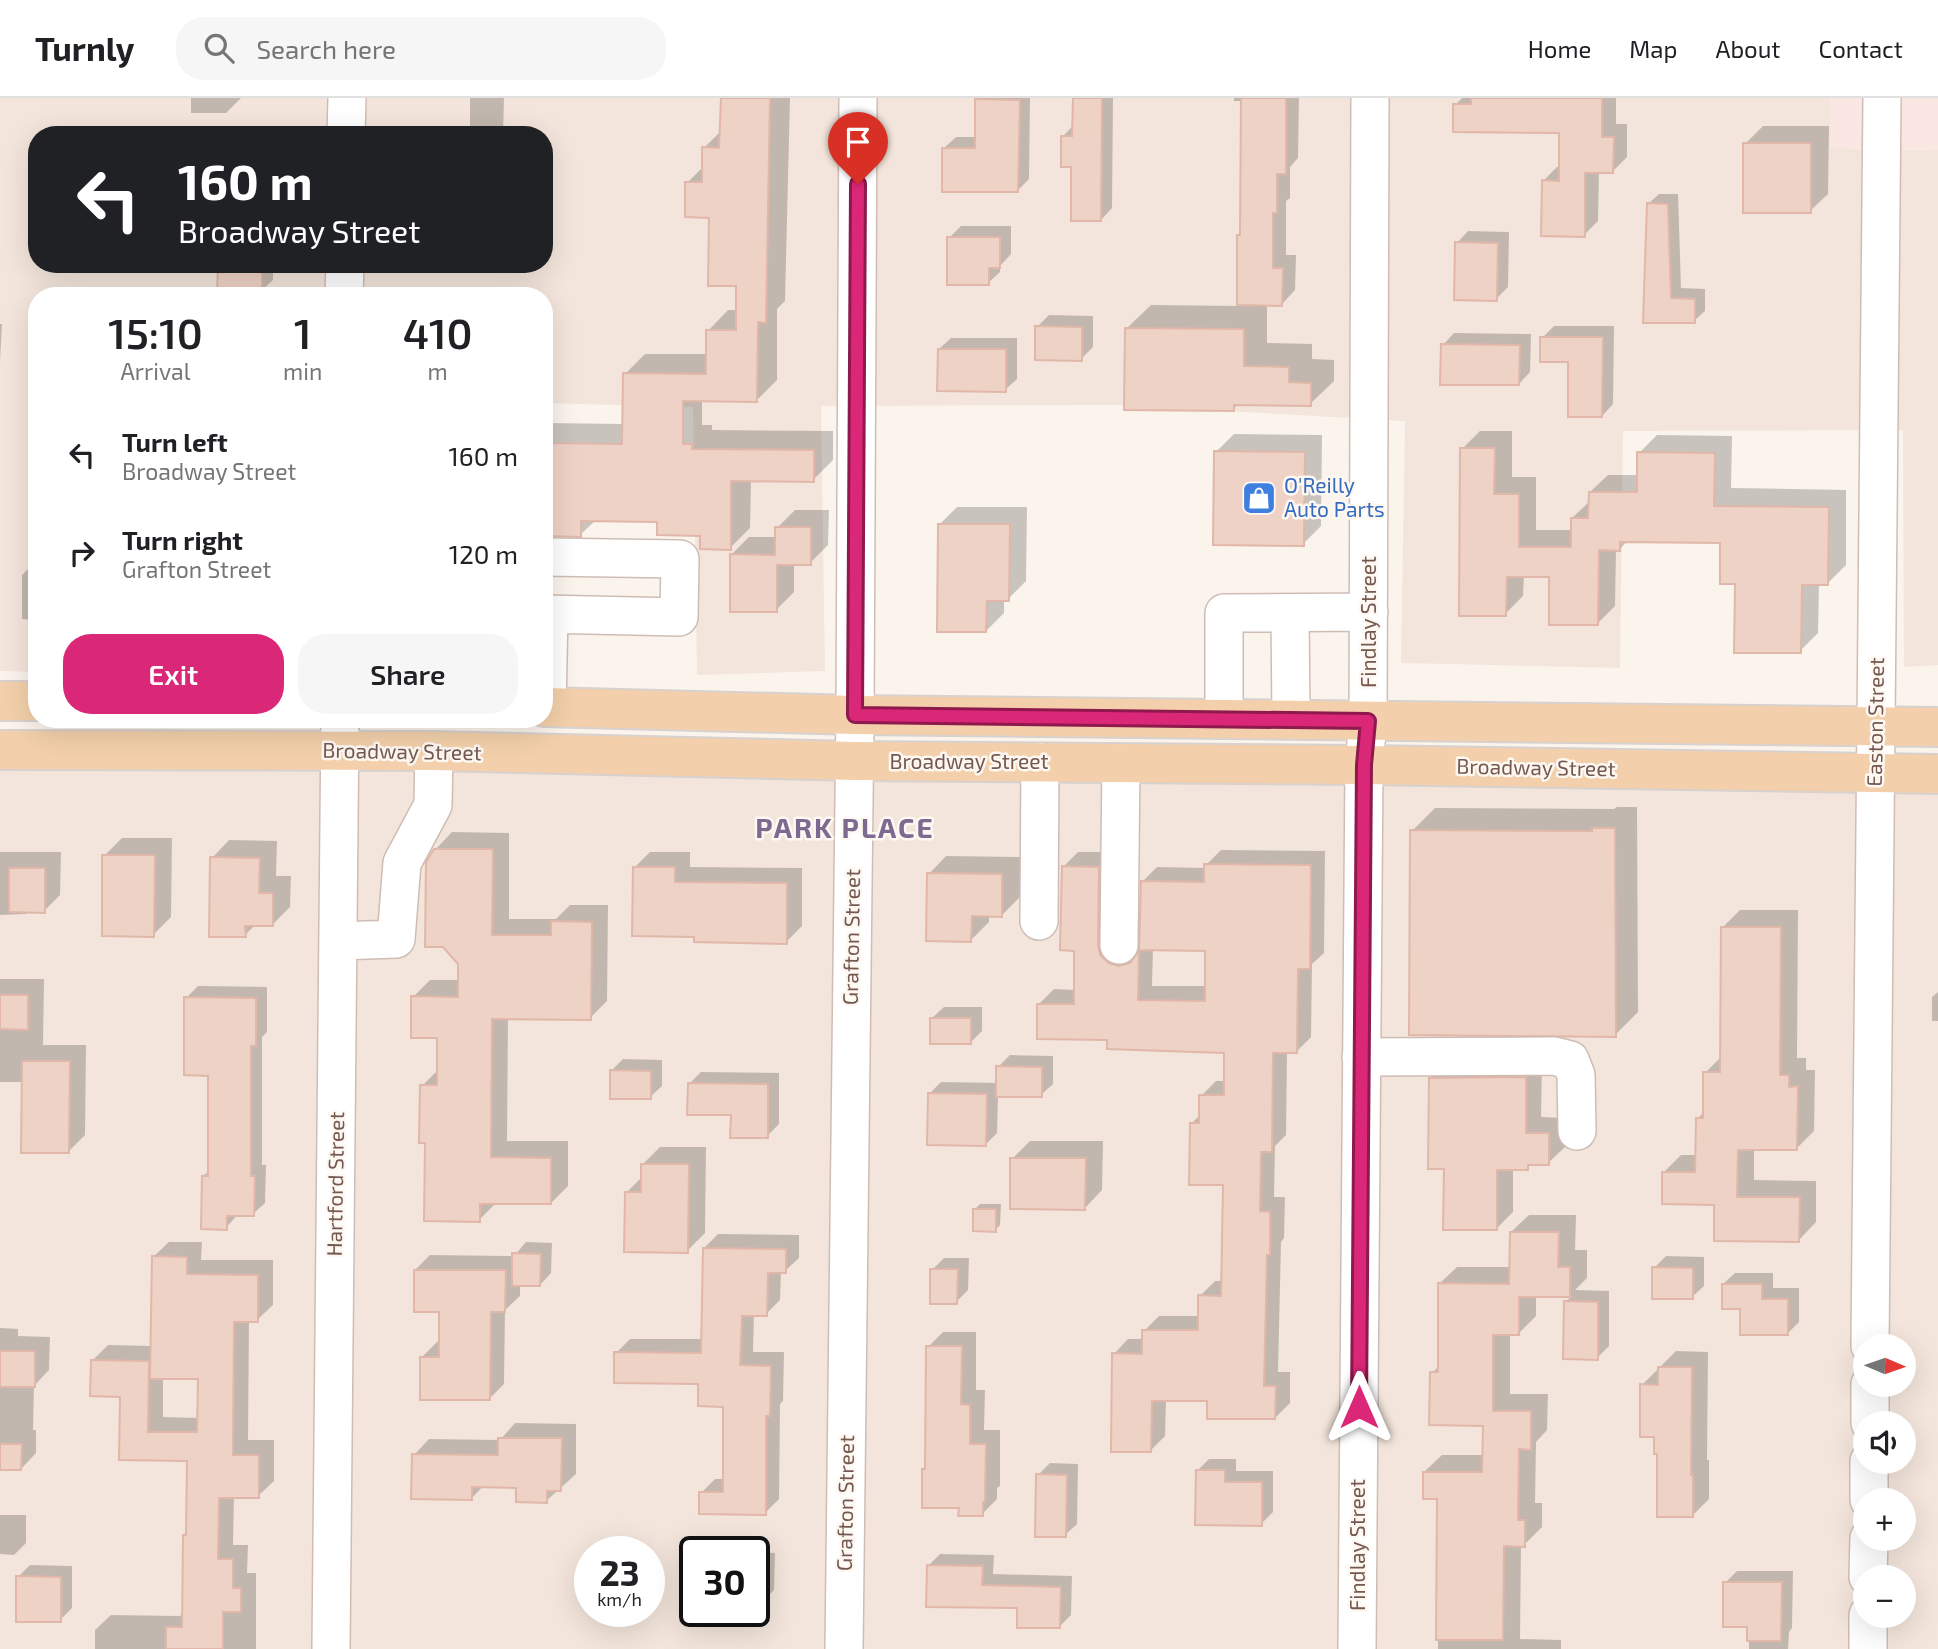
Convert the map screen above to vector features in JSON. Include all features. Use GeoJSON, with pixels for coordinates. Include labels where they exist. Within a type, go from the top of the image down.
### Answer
{"type":"FeatureCollection","features":[{"type":"Feature","properties":{"kind":"main road"},"geometry":{"type":"LineString","coordinates":[[0,701],[28,701]]}},
{"type":"Feature","properties":{"kind":"main road"},"geometry":{"type":"LineString","coordinates":[[553,707],[855,715],[1938,727]]}},
{"type":"Feature","properties":{"kind":"main road","name":"Broadway Street"},"geometry":{"type":"LineString","coordinates":[[0,750],[340,735],[435,751],[855,761],[1364,765],[1938,774]]}},
{"type":"Feature","properties":{"kind":"street"},"geometry":{"type":"LineString","coordinates":[[346,126],[347,98]]}},
{"type":"Feature","properties":{"kind":"street","name":"Grafton Street"},"geometry":{"type":"LineString","coordinates":[[844,1649],[855,761],[859,98]]}},
{"type":"Feature","properties":{"kind":"street","name":"Findlay Street"},"geometry":{"type":"LineString","coordinates":[[1357,1649],[1360,1057],[1364,765],[1368,721],[1370,98]]}},
{"type":"Feature","properties":{"kind":"street","name":"Easton Street"},"geometry":{"type":"LineString","coordinates":[[1870,1334],[1882,98]]}},
{"type":"Feature","properties":{"kind":"street"},"geometry":{"type":"LineString","coordinates":[[553,557],[680,559],[680,617],[553,614]]}},
{"type":"Feature","properties":{"kind":"street"},"geometry":{"type":"LineString","coordinates":[[1224,719],[1224,613],[1368,612]]}},
{"type":"Feature","properties":{"kind":"street"},"geometry":{"type":"LineString","coordinates":[[1290,613],[1291,720]]}},
{"type":"Feature","properties":{"kind":"street","name":"Hartford Street"},"geometry":{"type":"LineString","coordinates":[[331,1649],[340,735]]}},
{"type":"Feature","properties":{"kind":"street"},"geometry":{"type":"LineString","coordinates":[[338,941],[396,939],[402,863],[433,805],[435,751]]}},
{"type":"Feature","properties":{"kind":"street"},"geometry":{"type":"LineString","coordinates":[[1039,921],[1040,762]]}},
{"type":"Feature","properties":{"kind":"street"},"geometry":{"type":"LineString","coordinates":[[1119,945],[1121,763]]}},
{"type":"Feature","properties":{"kind":"street"},"geometry":{"type":"LineString","coordinates":[[1360,1057],[1554,1056],[1570,1060],[1576,1075],[1577,1131]]}},
{"type":"Feature","properties":{"kind":"street"},"geometry":{"type":"LineString","coordinates":[[1868,1628],[1868,1649]]}},
{"type":"Feature","properties":{"kind":"shaded area"},"geometry":{"type":"Polygon","coordinates":[[[0,98],[1830,98],[1830,148],[1938,150],[1938,665],[1904,667],[1903,430],[1623,431],[1620,668],[1401,663],[1405,421],[1121,405],[821,406],[825,671],[697,675],[693,407],[553,403],[553,287],[28,287],[28,672],[0,671],[0,98]]]}},
{"type":"Feature","properties":{"kind":"shaded area"},"geometry":{"type":"Polygon","coordinates":[[[1830,98],[1938,98],[1938,150],[1830,148],[1830,98]]]}},
{"type":"Feature","properties":{"kind":"shaded area"},"geometry":{"type":"Polygon","coordinates":[[[0,767],[877,771],[1938,784],[1938,1649],[0,1649],[0,767]]]}},
{"type":"Feature","properties":{"kind":"building"},"geometry":{"type":"Polygon","coordinates":[[[721,98],[770,98],[766,323],[758,322],[757,402],[683,401],[683,444],[692,444],[692,449],[814,450],[814,482],[731,481],[731,550],[700,549],[700,536],[657,535],[657,522],[581,521],[581,537],[553,536],[553,443],[622,444],[623,373],[706,374],[706,330],[736,330],[736,286],[708,286],[709,218],[685,217],[685,182],[702,182],[702,147],[719,148],[721,98]]]}},
{"type":"Feature","properties":{"kind":"building"},"geometry":{"type":"Polygon","coordinates":[[[1073,98],[1102,98],[1101,221],[1071,221],[1071,167],[1061,167],[1061,136],[1072,136],[1073,98]]]}},
{"type":"Feature","properties":{"kind":"building"},"geometry":{"type":"Polygon","coordinates":[[[1241,98],[1286,98],[1286,174],[1277,174],[1277,213],[1273,213],[1273,268],[1283,268],[1282,306],[1237,305],[1241,98]]]}},
{"type":"Feature","properties":{"kind":"building"},"geometry":{"type":"Polygon","coordinates":[[[1471,98],[1602,98],[1602,137],[1614,137],[1613,173],[1585,173],[1585,237],[1541,236],[1542,180],[1559,181],[1559,133],[1453,132],[1453,104],[1471,104],[1471,98]]]}},
{"type":"Feature","properties":{"kind":"building"},"geometry":{"type":"Polygon","coordinates":[[[975,99],[1020,100],[1018,192],[942,192],[942,148],[975,148],[975,99]]]}},
{"type":"Feature","properties":{"kind":"building"},"geometry":{"type":"Polygon","coordinates":[[[1743,143],[1811,143],[1811,213],[1743,213],[1743,143]]]}},
{"type":"Feature","properties":{"kind":"building"},"geometry":{"type":"Polygon","coordinates":[[[1647,203],[1668,204],[1671,298],[1695,299],[1695,323],[1643,323],[1647,203]]]}},
{"type":"Feature","properties":{"kind":"building"},"geometry":{"type":"Polygon","coordinates":[[[947,237],[1000,237],[1000,268],[989,268],[989,285],[947,285],[947,237]]]}},
{"type":"Feature","properties":{"kind":"building"},"geometry":{"type":"Polygon","coordinates":[[[1455,242],[1498,243],[1497,301],[1454,300],[1455,242]]]}},
{"type":"Feature","properties":{"kind":"building"},"geometry":{"type":"Polygon","coordinates":[[[218,273],[262,273],[262,287],[217,287],[218,273]]]}},
{"type":"Feature","properties":{"kind":"building"},"geometry":{"type":"Polygon","coordinates":[[[1035,326],[1082,327],[1082,361],[1035,360],[1035,326]]]}},
{"type":"Feature","properties":{"kind":"building"},"geometry":{"type":"Polygon","coordinates":[[[1125,328],[1244,329],[1244,366],[1289,367],[1289,382],[1311,383],[1311,406],[1234,405],[1234,411],[1124,410],[1125,328]]]}},
{"type":"Feature","properties":{"kind":"building"},"geometry":{"type":"Polygon","coordinates":[[[1540,337],[1603,337],[1602,417],[1568,417],[1568,362],[1540,362],[1540,337]]]}},
{"type":"Feature","properties":{"kind":"building"},"geometry":{"type":"Polygon","coordinates":[[[1441,344],[1520,345],[1519,385],[1440,385],[1441,344]]]}},
{"type":"Feature","properties":{"kind":"building"},"geometry":{"type":"Polygon","coordinates":[[[938,349],[1006,349],[1006,392],[937,391],[938,349]]]}},
{"type":"Feature","properties":{"kind":"building"},"geometry":{"type":"Polygon","coordinates":[[[1460,448],[1495,448],[1494,494],[1519,494],[1519,547],[1571,547],[1571,518],[1588,518],[1589,492],[1637,492],[1637,452],[1715,453],[1714,506],[1829,507],[1828,585],[1802,585],[1801,653],[1734,653],[1735,584],[1720,584],[1720,543],[1620,542],[1620,551],[1599,550],[1598,625],[1549,625],[1549,577],[1507,577],[1506,616],[1459,616],[1460,448]]]}},
{"type":"Feature","properties":{"kind":"building","name":"O'Reilly Auto Parts"},"geometry":{"type":"Polygon","coordinates":[[[1214,451],[1305,452],[1304,546],[1213,545],[1214,451]]]}},
{"type":"Feature","properties":{"kind":"building"},"geometry":{"type":"Polygon","coordinates":[[[938,524],[1010,524],[1009,601],[987,601],[986,632],[937,632],[938,524]]]}},
{"type":"Feature","properties":{"kind":"building"},"geometry":{"type":"Polygon","coordinates":[[[775,527],[811,527],[811,565],[777,565],[777,612],[730,612],[730,554],[775,555],[775,527]]]}},
{"type":"Feature","properties":{"kind":"building"},"geometry":{"type":"Polygon","coordinates":[[[1592,828],[1615,828],[1616,1037],[1409,1035],[1410,830],[1592,831],[1592,828]]]}},
{"type":"Feature","properties":{"kind":"building"},"geometry":{"type":"Polygon","coordinates":[[[434,849],[493,849],[492,935],[551,935],[551,921],[592,922],[591,1020],[492,1019],[491,1157],[551,1158],[551,1204],[480,1204],[480,1222],[424,1221],[425,1143],[419,1143],[420,1085],[437,1085],[437,1038],[411,1038],[411,996],[458,997],[458,964],[443,947],[425,947],[426,862],[434,849]]]}},
{"type":"Feature","properties":{"kind":"building"},"geometry":{"type":"Polygon","coordinates":[[[102,855],[155,855],[154,937],[102,936],[102,855]]]}},
{"type":"Feature","properties":{"kind":"building"},"geometry":{"type":"Polygon","coordinates":[[[210,857],[260,858],[259,893],[273,893],[273,926],[245,926],[246,937],[209,937],[210,857]]]}},
{"type":"Feature","properties":{"kind":"building"},"geometry":{"type":"Polygon","coordinates":[[[1204,864],[1311,865],[1310,969],[1298,969],[1297,1053],[1273,1053],[1272,1152],[1261,1152],[1260,1211],[1270,1212],[1264,1386],[1276,1386],[1275,1419],[1207,1419],[1207,1401],[1152,1401],[1151,1452],[1111,1452],[1112,1353],[1142,1354],[1142,1330],[1198,1330],[1198,1295],[1221,1296],[1223,1185],[1189,1185],[1190,1123],[1199,1123],[1199,1095],[1224,1095],[1224,1053],[1107,1049],[1107,1040],[1037,1039],[1037,1004],[1074,1004],[1074,951],[1060,950],[1062,866],[1099,867],[1100,955],[1109,963],[1119,966],[1130,963],[1139,951],[1138,1000],[1205,1001],[1205,951],[1139,950],[1141,881],[1204,882],[1204,864]]]}},
{"type":"Feature","properties":{"kind":"building"},"geometry":{"type":"Polygon","coordinates":[[[633,867],[675,867],[675,882],[787,883],[787,944],[694,942],[694,937],[632,936],[633,867]]]}},
{"type":"Feature","properties":{"kind":"building"},"geometry":{"type":"Polygon","coordinates":[[[9,868],[45,868],[45,913],[9,912],[9,868]]]}},
{"type":"Feature","properties":{"kind":"building"},"geometry":{"type":"Polygon","coordinates":[[[927,873],[1002,874],[1002,917],[972,916],[971,942],[926,941],[927,873]]]}},
{"type":"Feature","properties":{"kind":"building"},"geometry":{"type":"Polygon","coordinates":[[[1721,927],[1781,927],[1780,1075],[1789,1075],[1789,1087],[1798,1086],[1797,1150],[1738,1150],[1737,1197],[1800,1197],[1799,1242],[1714,1241],[1714,1205],[1662,1204],[1662,1172],[1695,1172],[1696,1118],[1703,1118],[1703,1072],[1720,1072],[1721,927]]]}},
{"type":"Feature","properties":{"kind":"building"},"geometry":{"type":"Polygon","coordinates":[[[0,995],[28,995],[28,1030],[0,1029],[0,995]]]}},
{"type":"Feature","properties":{"kind":"building"},"geometry":{"type":"Polygon","coordinates":[[[184,997],[256,998],[256,1046],[251,1046],[251,1176],[255,1176],[254,1216],[227,1216],[227,1230],[201,1229],[202,1176],[208,1176],[208,1076],[184,1075],[184,997]]]}},
{"type":"Feature","properties":{"kind":"building"},"geometry":{"type":"Polygon","coordinates":[[[930,1018],[971,1018],[971,1044],[930,1044],[930,1018]]]}},
{"type":"Feature","properties":{"kind":"building"},"geometry":{"type":"Polygon","coordinates":[[[22,1061],[70,1061],[69,1153],[21,1153],[22,1061]]]}},
{"type":"Feature","properties":{"kind":"building"},"geometry":{"type":"Polygon","coordinates":[[[996,1066],[1042,1067],[1042,1097],[996,1097],[996,1066]]]}},
{"type":"Feature","properties":{"kind":"building"},"geometry":{"type":"Polygon","coordinates":[[[610,1070],[651,1071],[651,1099],[610,1099],[610,1070]]]}},
{"type":"Feature","properties":{"kind":"building"},"geometry":{"type":"Polygon","coordinates":[[[1526,1077],[1526,1133],[1549,1133],[1549,1165],[1528,1165],[1528,1170],[1497,1170],[1497,1230],[1443,1230],[1444,1169],[1428,1169],[1429,1078],[1526,1077]]]}},
{"type":"Feature","properties":{"kind":"building"},"geometry":{"type":"Polygon","coordinates":[[[688,1083],[768,1084],[768,1138],[730,1138],[731,1115],[687,1115],[688,1083]]]}},
{"type":"Feature","properties":{"kind":"building"},"geometry":{"type":"Polygon","coordinates":[[[928,1093],[987,1094],[986,1146],[927,1145],[928,1093]]]}},
{"type":"Feature","properties":{"kind":"building"},"geometry":{"type":"Polygon","coordinates":[[[1010,1158],[1086,1158],[1085,1210],[1010,1209],[1010,1158]]]}},
{"type":"Feature","properties":{"kind":"building"},"geometry":{"type":"Polygon","coordinates":[[[641,1164],[689,1164],[688,1253],[624,1252],[625,1192],[641,1192],[641,1164]]]}},
{"type":"Feature","properties":{"kind":"building"},"geometry":{"type":"Polygon","coordinates":[[[973,1209],[996,1209],[996,1232],[973,1231],[973,1209]]]}},
{"type":"Feature","properties":{"kind":"building"},"geometry":{"type":"Polygon","coordinates":[[[1510,1232],[1559,1232],[1558,1267],[1570,1267],[1570,1297],[1519,1297],[1519,1335],[1493,1335],[1493,1411],[1531,1411],[1531,1450],[1519,1449],[1518,1520],[1525,1520],[1525,1547],[1504,1546],[1503,1640],[1436,1640],[1437,1499],[1423,1499],[1423,1472],[1482,1472],[1483,1426],[1429,1425],[1430,1372],[1438,1372],[1438,1283],[1509,1284],[1510,1232]]]}},
{"type":"Feature","properties":{"kind":"building"},"geometry":{"type":"Polygon","coordinates":[[[703,1248],[786,1249],[786,1273],[768,1273],[767,1316],[742,1316],[740,1365],[771,1366],[770,1416],[766,1416],[766,1515],[699,1514],[699,1492],[723,1492],[723,1407],[698,1406],[698,1384],[614,1383],[614,1352],[701,1353],[703,1248]]]}},
{"type":"Feature","properties":{"kind":"building"},"geometry":{"type":"Polygon","coordinates":[[[512,1253],[541,1254],[540,1286],[512,1286],[512,1253]]]}},
{"type":"Feature","properties":{"kind":"building"},"geometry":{"type":"Polygon","coordinates":[[[152,1256],[187,1257],[187,1274],[258,1275],[258,1322],[234,1322],[233,1455],[259,1455],[259,1498],[219,1498],[218,1559],[233,1559],[233,1588],[241,1588],[241,1612],[223,1612],[223,1649],[166,1649],[166,1627],[182,1627],[187,1461],[119,1460],[120,1397],[90,1396],[91,1360],[149,1361],[148,1432],[197,1432],[198,1379],[150,1379],[152,1256]]]}},
{"type":"Feature","properties":{"kind":"building"},"geometry":{"type":"Polygon","coordinates":[[[1652,1267],[1693,1268],[1693,1299],[1652,1299],[1652,1267]]]}},
{"type":"Feature","properties":{"kind":"building"},"geometry":{"type":"Polygon","coordinates":[[[930,1269],[958,1269],[957,1304],[930,1304],[930,1269]]]}},
{"type":"Feature","properties":{"kind":"building"},"geometry":{"type":"Polygon","coordinates":[[[414,1270],[506,1270],[505,1312],[491,1312],[490,1400],[420,1400],[420,1357],[439,1357],[439,1312],[414,1312],[414,1270]]]}},
{"type":"Feature","properties":{"kind":"building"},"geometry":{"type":"Polygon","coordinates":[[[1722,1284],[1762,1284],[1762,1299],[1788,1299],[1788,1335],[1740,1335],[1740,1309],[1722,1309],[1722,1284]]]}},
{"type":"Feature","properties":{"kind":"building"},"geometry":{"type":"Polygon","coordinates":[[[1564,1301],[1598,1302],[1598,1360],[1563,1359],[1564,1301]]]}},
{"type":"Feature","properties":{"kind":"building"},"geometry":{"type":"Polygon","coordinates":[[[926,1346],[962,1346],[961,1404],[970,1405],[970,1444],[986,1444],[983,1516],[958,1516],[959,1508],[922,1508],[926,1346]]]}},
{"type":"Feature","properties":{"kind":"building"},"geometry":{"type":"Polygon","coordinates":[[[0,1351],[35,1351],[35,1387],[0,1387],[0,1351]]]}},
{"type":"Feature","properties":{"kind":"building"},"geometry":{"type":"Polygon","coordinates":[[[1658,1367],[1692,1367],[1693,1517],[1657,1517],[1657,1454],[1654,1454],[1654,1437],[1640,1437],[1640,1384],[1658,1385],[1658,1367]]]}},
{"type":"Feature","properties":{"kind":"building"},"geometry":{"type":"Polygon","coordinates":[[[498,1438],[562,1438],[561,1491],[547,1491],[547,1503],[516,1502],[516,1488],[472,1487],[472,1500],[411,1499],[412,1454],[498,1455],[498,1438]]]}},
{"type":"Feature","properties":{"kind":"building"},"geometry":{"type":"Polygon","coordinates":[[[0,1444],[22,1444],[21,1470],[0,1470],[0,1444]]]}},
{"type":"Feature","properties":{"kind":"building"},"geometry":{"type":"Polygon","coordinates":[[[1196,1470],[1225,1470],[1225,1482],[1262,1482],[1262,1526],[1195,1525],[1196,1470]]]}},
{"type":"Feature","properties":{"kind":"building"},"geometry":{"type":"Polygon","coordinates":[[[1036,1474],[1067,1475],[1066,1537],[1035,1537],[1036,1474]]]}},
{"type":"Feature","properties":{"kind":"building"},"geometry":{"type":"Polygon","coordinates":[[[927,1565],[983,1566],[982,1585],[1061,1587],[1060,1628],[1017,1628],[1017,1608],[926,1607],[927,1565]]]}},
{"type":"Feature","properties":{"kind":"building"},"geometry":{"type":"Polygon","coordinates":[[[16,1576],[61,1577],[61,1622],[16,1622],[16,1576]]]}},
{"type":"Feature","properties":{"kind":"building"},"geometry":{"type":"Polygon","coordinates":[[[1723,1582],[1782,1582],[1781,1641],[1747,1641],[1747,1627],[1723,1627],[1723,1582]]]}},
{"type":"Feature","properties":{"kind":"place","name":"O'Reilly Auto Parts"},"geometry":{"type":"Point","coordinates":[1259,498]}},
{"type":"Feature","properties":{"kind":"district","name":"PARK PLACE"},"geometry":{"type":"Point","coordinates":[845,828]}},
{"type":"Feature","properties":{"kind":"route"},"geometry":{"type":"LineString","coordinates":[[858,184],[855,715],[1368,721],[1364,765],[1360,1057],[1359,1407]]}}]}
